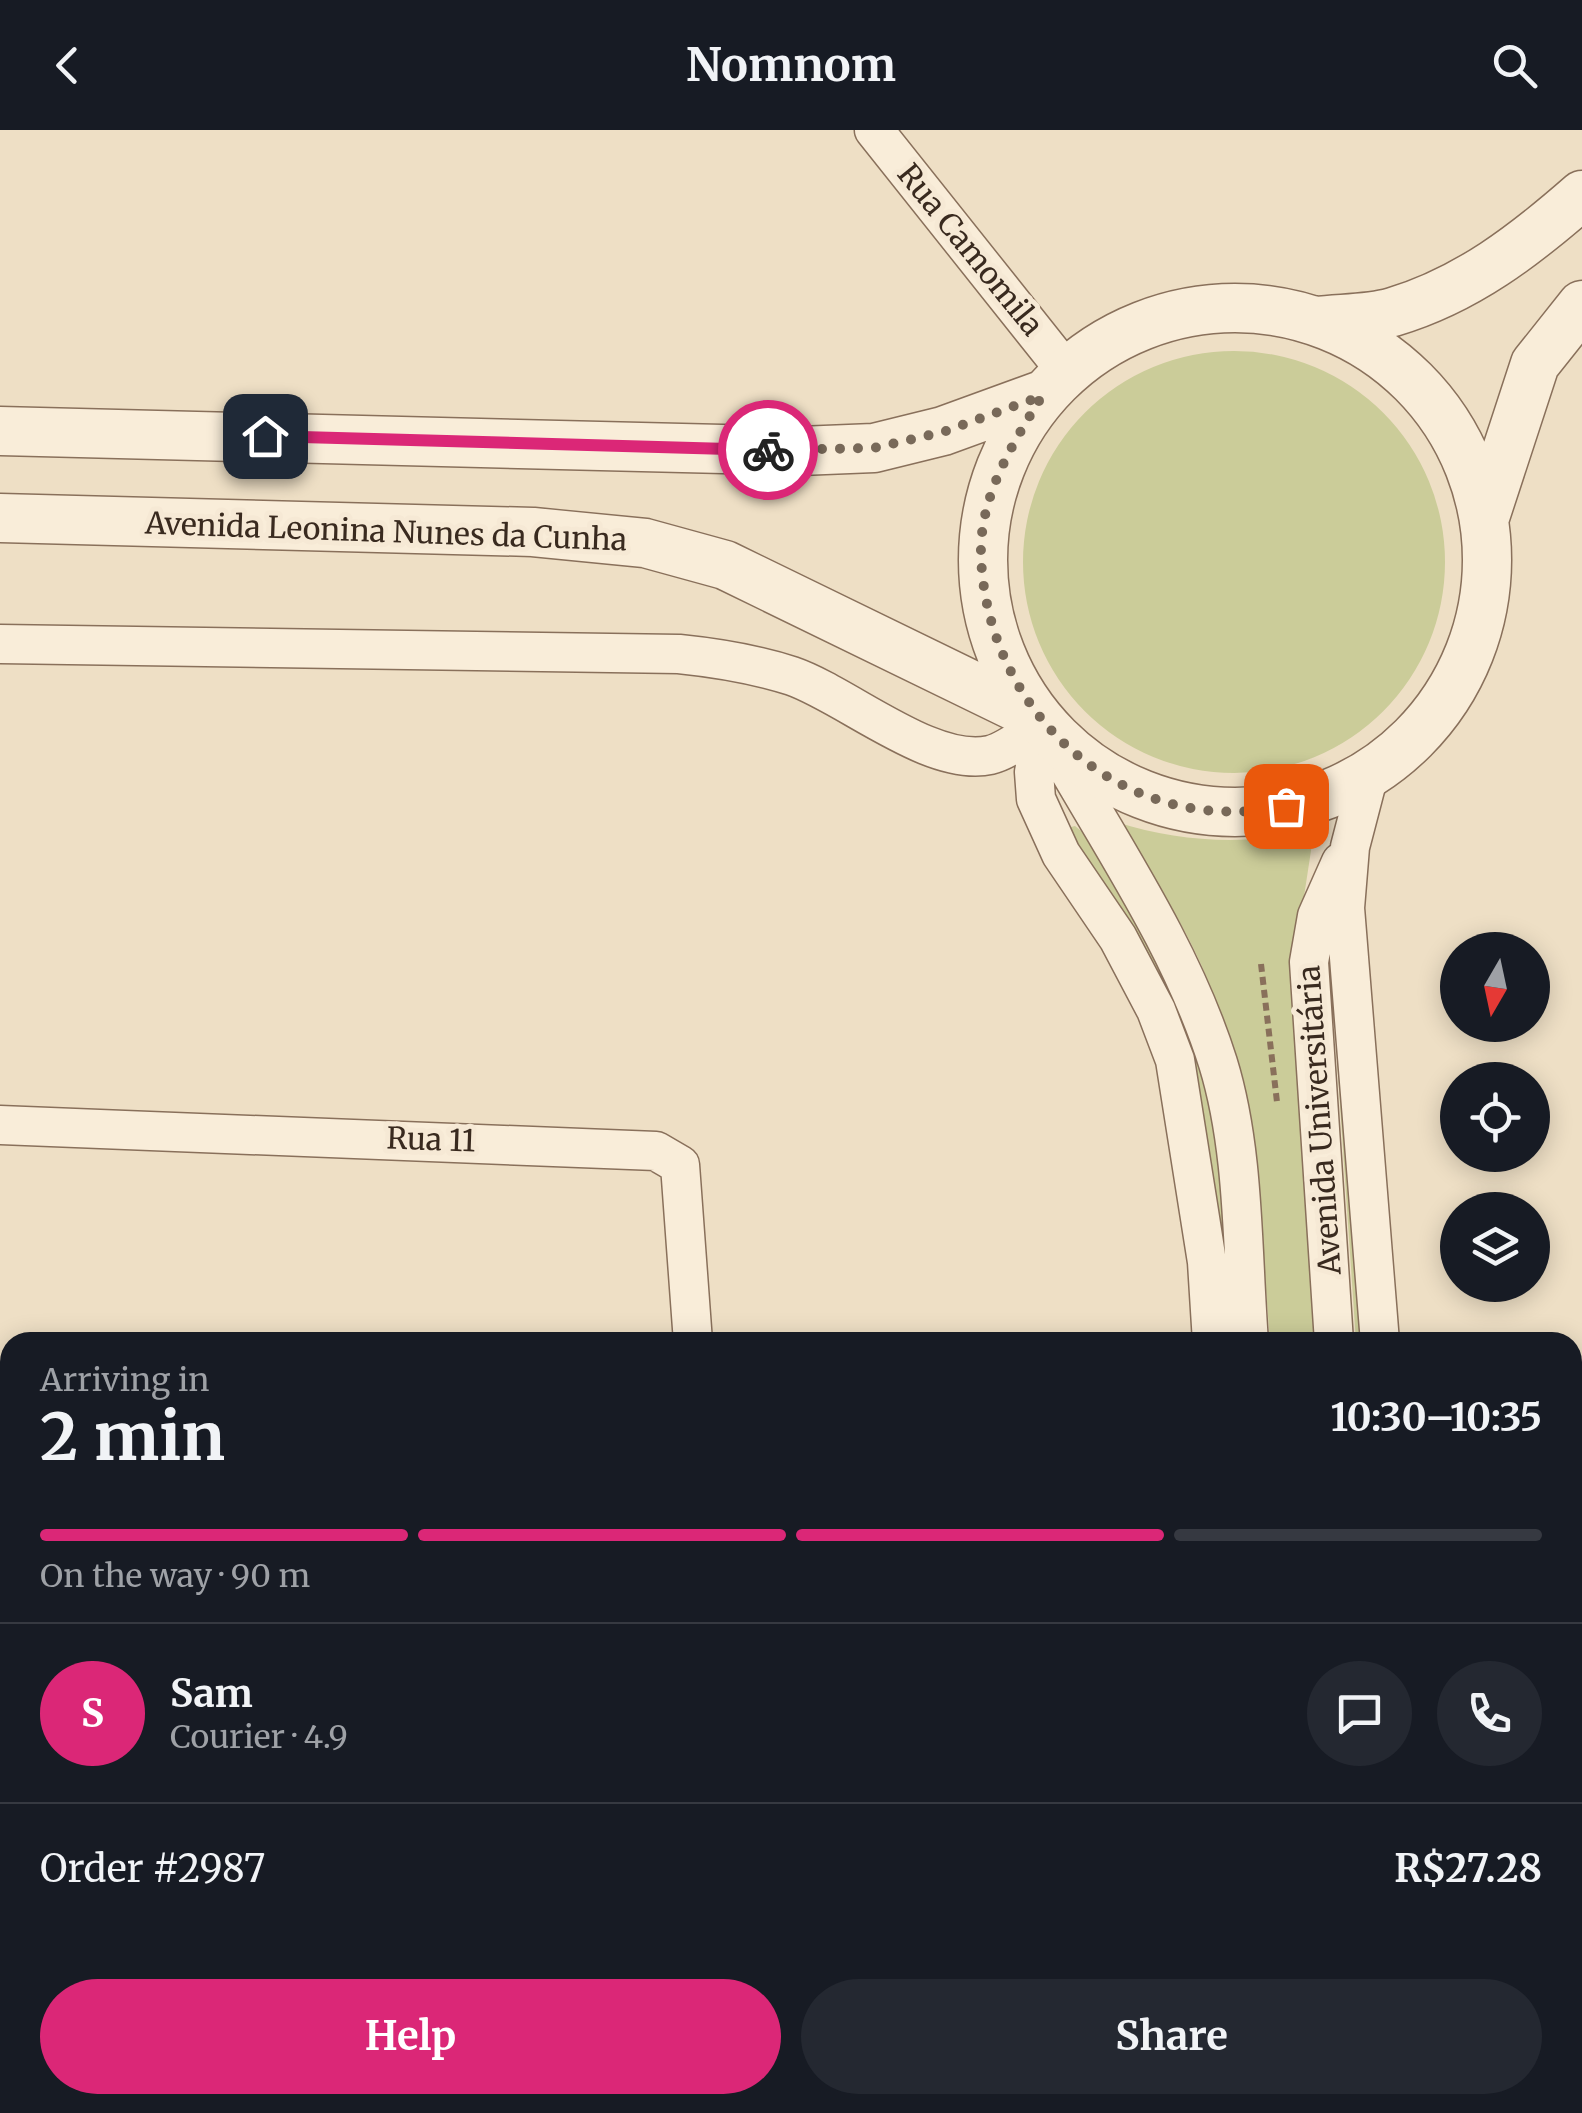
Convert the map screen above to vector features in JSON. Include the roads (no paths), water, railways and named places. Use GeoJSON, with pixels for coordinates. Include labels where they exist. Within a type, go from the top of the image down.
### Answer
{"type":"FeatureCollection","features":[{"type":"Feature","properties":{"kind":"street","name":"Rua Camomila"},"geometry":{"type":"LineString","coordinates":[[874,130],[1054,383]]}},
{"type":"Feature","properties":{"kind":"street"},"geometry":{"type":"LineString","coordinates":[[1316,321],[1390,313],[1461,285],[1511,254],[1582,195]]}},
{"type":"Feature","properties":{"kind":"street"},"geometry":{"type":"LineString","coordinates":[[1484,516],[1534,364],[1582,305]]}},
{"type":"Feature","properties":{"kind":"street"},"geometry":{"type":"LineString","coordinates":[[0,431],[855,449],[943,432],[1054,383],[1121,334],[1184,312],[1250,308],[1316,321],[1376,352],[1427,396],[1464,452],[1484,516],[1488,577],[1477,635],[1453,690],[1416,737],[1369,774],[1315,800],[1257,812],[1197,809],[1139,794],[1087,766],[1039,720]]}},
{"type":"Feature","properties":{"kind":"street"},"geometry":{"type":"LineString","coordinates":[[1054,383],[998,469],[981,554],[994,639],[1158,926],[1219,1066],[1232,1133],[1248,1332]]}},
{"type":"Feature","properties":{"kind":"street","name":"Avenida Leonina Nunes da Cunha"},"geometry":{"type":"LineString","coordinates":[[0,518],[533,532],[645,543],[726,564],[1039,720]]}},
{"type":"Feature","properties":{"kind":"street"},"geometry":{"type":"LineString","coordinates":[[0,644],[679,654],[733,660],[796,677],[926,744],[959,754],[990,755],[1039,720]]}},
{"type":"Feature","properties":{"kind":"street"},"geometry":{"type":"LineString","coordinates":[[1039,720],[1034,772],[1036,799],[1061,854],[1133,966],[1175,1060],[1207,1262],[1211,1332]]}},
{"type":"Feature","properties":{"kind":"street"},"geometry":{"type":"LineString","coordinates":[[1350,847],[1369,774]]}},
{"type":"Feature","properties":{"kind":"street","name":"Avenida Universitária"},"geometry":{"type":"LineString","coordinates":[[1350,847],[1346,908],[1379,1332]]}},
{"type":"Feature","properties":{"kind":"street","name":"Avenida Universitária"},"geometry":{"type":"LineString","coordinates":[[1333,1332],[1309,962],[1317,916],[1330,881],[1350,847]]}},
{"type":"Feature","properties":{"kind":"street","name":"Rua 11"},"geometry":{"type":"LineString","coordinates":[[0,1125],[656,1151],[680,1165],[692,1332]]}}]}
